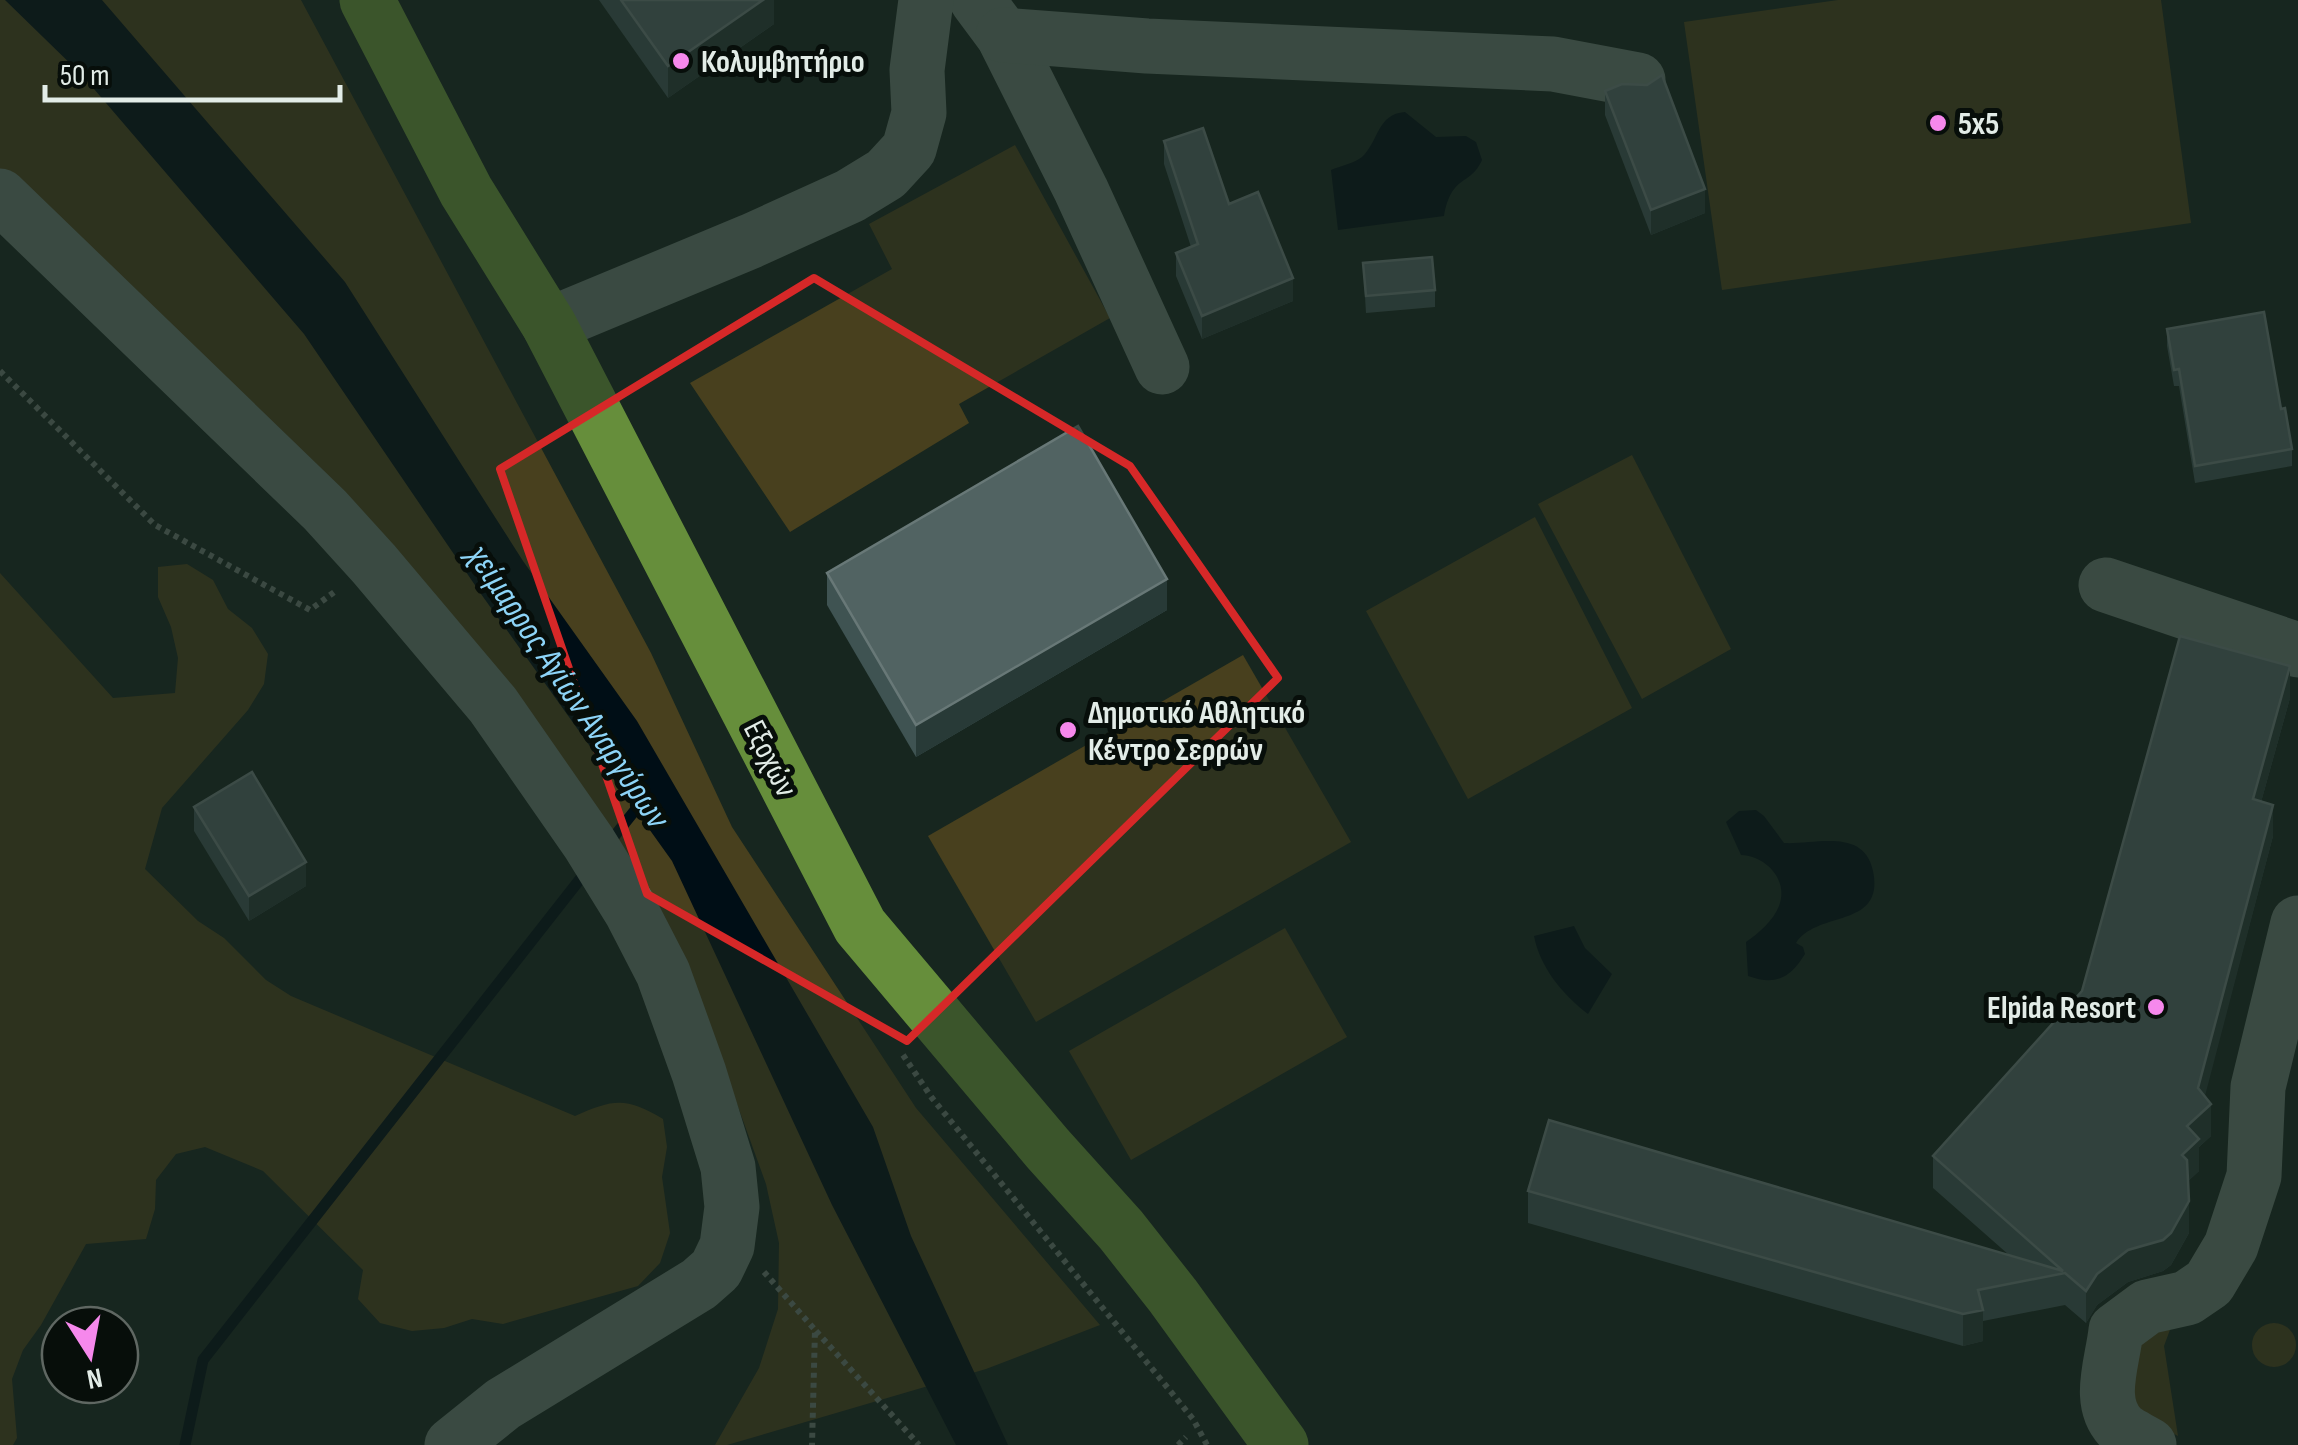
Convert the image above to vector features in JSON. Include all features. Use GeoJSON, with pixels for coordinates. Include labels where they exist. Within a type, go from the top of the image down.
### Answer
{"type":"FeatureCollection","features":[{"type":"Feature","properties":{"kind":"main road","name":"Εξοχών"},"geometry":{"type":"LineString","coordinates":[[367,0],[466,192],[549,325],[860,926],[1048,1149],[1122,1230],[1281,1445]]}},
{"type":"Feature","properties":{"kind":"street"},"geometry":{"type":"LineString","coordinates":[[549,325],[751,242],[850,196],[886,174],[909,150],[920,113],[918,70],[926,0]]}},
{"type":"Feature","properties":{"kind":"street"},"geometry":{"type":"LineString","coordinates":[[990,18],[1146,46],[1554,64],[1638,80]]}},
{"type":"Feature","properties":{"kind":"street"},"geometry":{"type":"LineString","coordinates":[[990,18],[1081,190],[1162,367]]}},
{"type":"Feature","properties":{"kind":"street"},"geometry":{"type":"LineString","coordinates":[[0,196],[325,510],[493,705],[589,843],[648,940],[675,1006],[720,1136],[731,1188],[725,1254],[709,1276],[502,1404],[452,1445]]}},
{"type":"Feature","properties":{"kind":"street"},"geometry":{"type":"LineString","coordinates":[[2106,584],[2298,650]]}},
{"type":"Feature","properties":{"kind":"street"},"geometry":{"type":"LineString","coordinates":[[2149,1445],[2120,1428],[2104,1392],[2116,1330],[2147,1307],[2187,1298],[2209,1283],[2231,1246],[2254,1176],[2258,1087],[2298,923]]}},
{"type":"Feature","properties":{"kind":"path"},"geometry":{"type":"LineString","coordinates":[[0,371],[156,525],[310,610],[374,564]]}},
{"type":"Feature","properties":{"kind":"path"},"geometry":{"type":"LineString","coordinates":[[729,1234],[919,1445]]}},
{"type":"Feature","properties":{"kind":"path"},"geometry":{"type":"LineString","coordinates":[[812,1445],[815,1330]]}},
{"type":"Feature","properties":{"kind":"path"},"geometry":{"type":"LineString","coordinates":[[1178,1445],[1186,1437]]}},
{"type":"Feature","properties":{"kind":"highlighted area"},"geometry":{"type":"Polygon","coordinates":[[[814,278],[1130,466],[1278,678],[907,1041],[647,894],[500,469],[814,278]]]}},
{"type":"Feature","properties":{"kind":"shaded area"},"geometry":{"type":"Polygon","coordinates":[[[0,0],[301,0],[651,653],[732,827],[916,1108],[1100,1325],[986,1369],[727,1445],[715,1445],[759,1368],[778,1309],[779,1243],[766,1184],[724,1068],[612,858],[0,176],[0,0]]]}},
{"type":"Feature","properties":{"kind":"shaded area","name":"5x5"},"geometry":{"type":"Polygon","coordinates":[[[1838,0],[2161,0],[2191,223],[1722,290],[1684,22],[1838,0]]]}},
{"type":"Feature","properties":{"kind":"shaded area"},"geometry":{"type":"Polygon","coordinates":[[[1015,145],[1110,318],[959,404],[969,423],[790,532],[690,383],[892,269],[869,224],[1015,145]]]}},
{"type":"Feature","properties":{"kind":"shaded area"},"geometry":{"type":"Polygon","coordinates":[[[1632,455],[1731,649],[1642,699],[1538,504],[1632,455]]]}},
{"type":"Feature","properties":{"kind":"shaded area"},"geometry":{"type":"Polygon","coordinates":[[[1535,517],[1632,708],[1468,799],[1366,611],[1535,517]]]}},
{"type":"Feature","properties":{"kind":"shaded area"},"geometry":{"type":"Polygon","coordinates":[[[187,564],[213,580],[228,609],[252,628],[268,654],[264,684],[248,710],[162,808],[145,869],[198,921],[224,938],[266,980],[291,996],[575,1116],[620,1103],[663,1119],[667,1147],[662,1177],[670,1233],[660,1263],[638,1286],[503,1324],[472,1319],[444,1328],[412,1331],[380,1323],[358,1299],[363,1270],[263,1171],[205,1147],[176,1154],[156,1180],[155,1209],[146,1239],[86,1244],[52,1305],[40,1305],[40,1326],[23,1350],[12,1379],[17,1438],[13,1445],[0,1445],[0,573],[113,698],[175,693],[178,658],[171,627],[158,597],[158,567],[187,564]]]}},
{"type":"Feature","properties":{"kind":"shaded area"},"geometry":{"type":"Polygon","coordinates":[[[1243,655],[1351,842],[1036,1022],[928,836],[1243,655]]]}},
{"type":"Feature","properties":{"kind":"shaded area"},"geometry":{"type":"Polygon","coordinates":[[[1285,928],[1347,1037],[1131,1160],[1069,1051],[1285,928]]]}},
{"type":"Feature","properties":{"kind":"shaded area"},"geometry":{"type":"Polygon","coordinates":[[[2274,1323],[2290,1329],[2296,1345],[2290,1361],[2274,1367],[2258,1361],[2252,1345],[2258,1329],[2274,1323]]]}},
{"type":"Feature","properties":{"kind":"shaded area"},"geometry":{"type":"Polygon","coordinates":[[[2171,1327],[2164,1346],[2178,1436],[2131,1411],[2124,1345],[2171,1327]]]}},
{"type":"Feature","properties":{"kind":"water","name":"χείμαρρος Αγίων Αναργύρων"},"geometry":{"type":"Polygon","coordinates":[[[5,0],[102,0],[345,282],[523,561],[637,721],[873,1127],[911,1236],[1008,1445],[956,1445],[832,1205],[672,861],[481,594],[304,334],[82,75],[5,0]]]}},
{"type":"Feature","properties":{"kind":"water"},"geometry":{"type":"Polygon","coordinates":[[[1405,112],[1436,137],[1466,136],[1476,142],[1482,160],[1456,187],[1444,216],[1338,230],[1331,170],[1362,157],[1384,123],[1405,112]]]}},
{"type":"Feature","properties":{"kind":"water"},"geometry":{"type":"Polygon","coordinates":[[[1756,810],[1784,843],[1849,843],[1868,857],[1873,871],[1874,889],[1869,902],[1859,911],[1806,933],[1796,943],[1805,954],[1794,969],[1774,980],[1748,976],[1746,942],[1773,917],[1781,887],[1767,865],[1741,855],[1726,822],[1739,811],[1756,810]]]}},
{"type":"Feature","properties":{"kind":"water"},"geometry":{"type":"Polygon","coordinates":[[[1574,926],[1585,948],[1612,974],[1588,1014],[1554,979],[1534,936],[1574,926]]]}},
{"type":"Feature","properties":{"kind":"building"},"geometry":{"type":"Polygon","coordinates":[[[621,0],[763,0],[668,66],[621,0]]]}},
{"type":"Feature","properties":{"kind":"building"},"geometry":{"type":"Polygon","coordinates":[[[1662,75],[1705,189],[1651,210],[1605,91],[1622,84],[1647,85],[1662,75]]]}},
{"type":"Feature","properties":{"kind":"building"},"geometry":{"type":"Polygon","coordinates":[[[1203,128],[1229,204],[1258,192],[1293,278],[1202,316],[1176,253],[1198,244],[1164,141],[1203,128]]]}},
{"type":"Feature","properties":{"kind":"building"},"geometry":{"type":"Polygon","coordinates":[[[1432,257],[1435,290],[1366,296],[1363,263],[1432,257]]]}},
{"type":"Feature","properties":{"kind":"building"},"geometry":{"type":"Polygon","coordinates":[[[2264,312],[2292,449],[2195,466],[2179,369],[2174,370],[2167,329],[2264,312]]]}},
{"type":"Feature","properties":{"kind":"building"},"geometry":{"type":"Polygon","coordinates":[[[1078,426],[1167,579],[916,725],[827,573],[1078,426]]]}},
{"type":"Feature","properties":{"kind":"building","name":"Elpida Resort"},"geometry":{"type":"Polygon","coordinates":[[[2180,636],[2290,666],[2253,799],[2273,805],[2198,1088],[2211,1104],[2187,1126],[2199,1139],[2182,1155],[2187,1160],[2189,1201],[2163,1240],[2128,1250],[2097,1274],[2086,1291],[2065,1273],[1978,1290],[1983,1310],[1963,1314],[1528,1191],[1549,1120],[2063,1271],[1933,1156],[2082,991],[2180,636]]]}},
{"type":"Feature","properties":{"kind":"building"},"geometry":{"type":"Polygon","coordinates":[[[252,772],[306,862],[249,896],[194,807],[252,772]]]}},
{"type":"Feature","properties":{"kind":"waterway","name":"χείμαρρος Αγίων Αναργύρων"},"geometry":{"type":"LineString","coordinates":[[609,843],[644,799]]}},
{"type":"Feature","properties":{"kind":"waterway"},"geometry":{"type":"LineString","coordinates":[[185,1445],[203,1360],[588,869]]}},
{"type":"Feature","properties":{"kind":"place","name":"Κολυμβητήριο"},"geometry":{"type":"Point","coordinates":[681,61]}},
{"type":"Feature","properties":{"kind":"place","name":"5x5"},"geometry":{"type":"Point","coordinates":[1938,123]}},
{"type":"Feature","properties":{"kind":"place","name":"Δημοτικό Αθλητικό Κέντρο Σερρών"},"geometry":{"type":"Point","coordinates":[1068,730]}},
{"type":"Feature","properties":{"kind":"place","name":"Elpida Resort"},"geometry":{"type":"Point","coordinates":[2156,1007]}}]}
